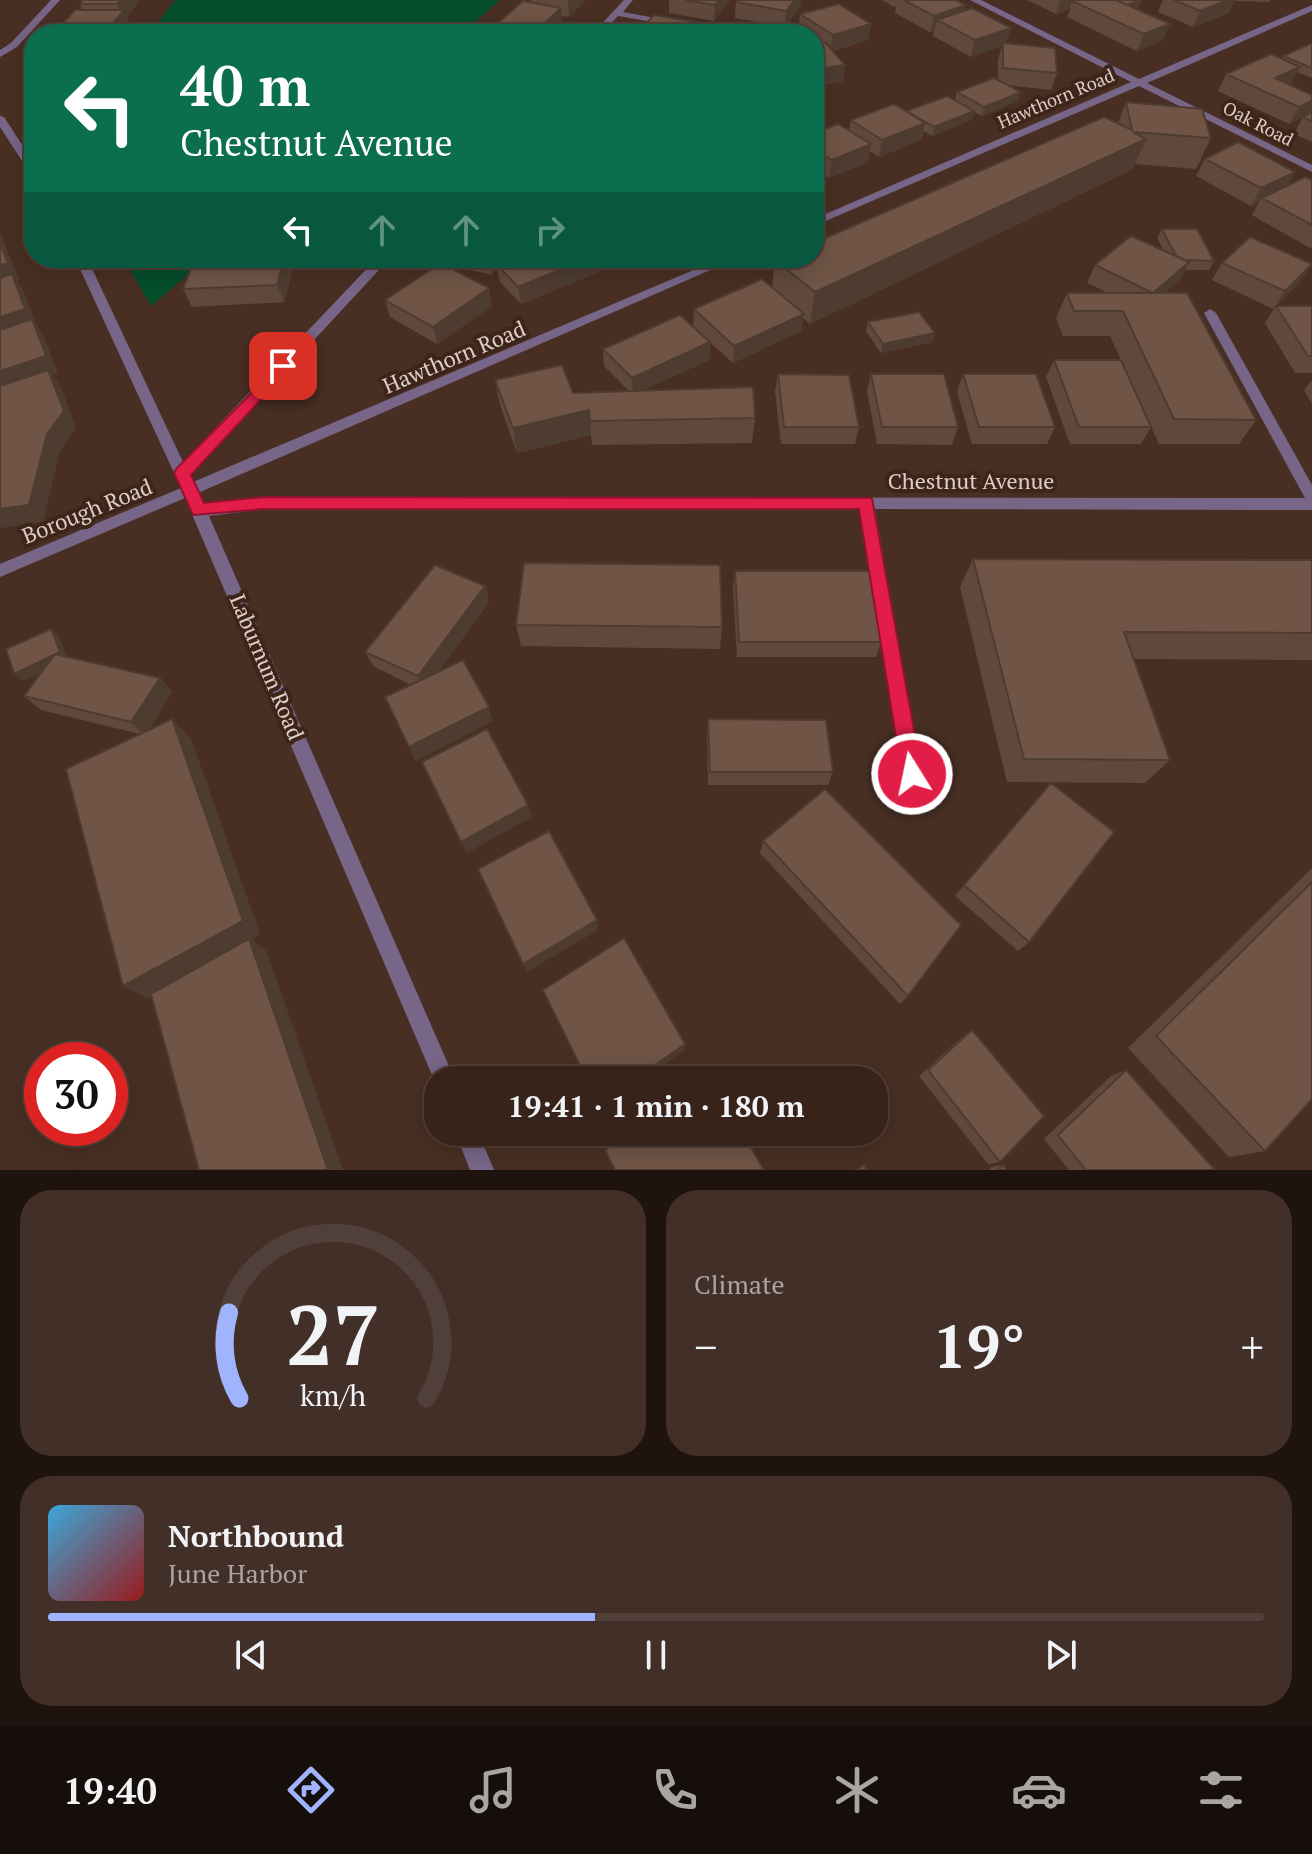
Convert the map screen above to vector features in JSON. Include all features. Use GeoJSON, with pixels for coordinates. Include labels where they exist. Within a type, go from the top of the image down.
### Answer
{"type":"FeatureCollection","features":[{"type":"Feature","properties":{"kind":"street"},"geometry":{"type":"LineString","coordinates":[[34,24],[56,0]]}},
{"type":"Feature","properties":{"kind":"street"},"geometry":{"type":"LineString","coordinates":[[606,24],[629,0]]}},
{"type":"Feature","properties":{"kind":"street","name":"Oak Road"},"geometry":{"type":"LineString","coordinates":[[974,0],[1312,169]]}},
{"type":"Feature","properties":{"kind":"street","name":"Hawthorn Road"},"geometry":{"type":"LineString","coordinates":[[824,219],[1312,8]]}},
{"type":"Feature","properties":{"kind":"street"},"geometry":{"type":"LineString","coordinates":[[616,13],[680,24]]}},
{"type":"Feature","properties":{"kind":"street"},"geometry":{"type":"LineString","coordinates":[[0,54],[24,34]]}},
{"type":"Feature","properties":{"kind":"street"},"geometry":{"type":"LineString","coordinates":[[0,119],[24,156]]}},
{"type":"Feature","properties":{"kind":"street","name":"Laburnum Road"},"geometry":{"type":"LineString","coordinates":[[86,268],[191,492],[438,1066]]}},
{"type":"Feature","properties":{"kind":"street"},"geometry":{"type":"LineString","coordinates":[[182,473],[375,268]]}},
{"type":"Feature","properties":{"kind":"street","name":"Hawthorn Road"},"geometry":{"type":"LineString","coordinates":[[191,492],[709,268]]}},
{"type":"Feature","properties":{"kind":"street"},"geometry":{"type":"LineString","coordinates":[[1210,313],[1312,498]]}},
{"type":"Feature","properties":{"kind":"street","name":"Borough Road"},"geometry":{"type":"LineString","coordinates":[[0,571],[191,492]]}},
{"type":"Feature","properties":{"kind":"street","name":"Chestnut Avenue"},"geometry":{"type":"LineString","coordinates":[[199,511],[264,503],[1312,504]]}},
{"type":"Feature","properties":{"kind":"street"},"geometry":{"type":"LineString","coordinates":[[866,503],[912,774]]}},
{"type":"Feature","properties":{"kind":"street"},"geometry":{"type":"LineString","coordinates":[[472,1146],[482,1170]]}},
{"type":"Feature","properties":{"kind":"green space"},"geometry":{"type":"Polygon","coordinates":[[[175,0],[500,0],[473,24],[157,24],[175,0]]]}},
{"type":"Feature","properties":{"kind":"green space"},"geometry":{"type":"Polygon","coordinates":[[[129,268],[195,268],[151,306],[129,268]]]}},
{"type":"Feature","properties":{"kind":"building"},"geometry":{"type":"Polygon","coordinates":[[[83,0],[120,0],[117,4],[80,4],[83,0]]]}},
{"type":"Feature","properties":{"kind":"building"},"geometry":{"type":"Polygon","coordinates":[[[685,0],[719,0],[715,5],[685,0]]]}},
{"type":"Feature","properties":{"kind":"building"},"geometry":{"type":"Polygon","coordinates":[[[795,0],[786,11],[736,2],[795,0]]]}},
{"type":"Feature","properties":{"kind":"building"},"geometry":{"type":"Polygon","coordinates":[[[904,0],[955,0],[966,5],[934,16],[904,0]]]}},
{"type":"Feature","properties":{"kind":"building"},"geometry":{"type":"Polygon","coordinates":[[[1074,0],[1116,0],[1170,24],[1144,34],[1074,0]]]}},
{"type":"Feature","properties":{"kind":"building"},"geometry":{"type":"Polygon","coordinates":[[[1116,0],[1141,0],[1127,5],[1116,0]]]}},
{"type":"Feature","properties":{"kind":"building"},"geometry":{"type":"Polygon","coordinates":[[[1174,0],[1228,0],[1200,11],[1174,0]]]}},
{"type":"Feature","properties":{"kind":"building"},"geometry":{"type":"Polygon","coordinates":[[[523,1],[561,8],[544,24],[498,23],[523,1]]]}},
{"type":"Feature","properties":{"kind":"building"},"geometry":{"type":"Polygon","coordinates":[[[839,4],[871,24],[833,35],[824,29],[824,24],[816,24],[800,14],[839,4]]]}},
{"type":"Feature","properties":{"kind":"building"},"geometry":{"type":"Polygon","coordinates":[[[972,8],[1011,28],[975,40],[937,20],[972,8]]]}},
{"type":"Feature","properties":{"kind":"building"},"geometry":{"type":"Polygon","coordinates":[[[75,10],[124,10],[112,24],[62,24],[75,10]]]}},
{"type":"Feature","properties":{"kind":"building"},"geometry":{"type":"Polygon","coordinates":[[[654,15],[696,22],[694,24],[646,24],[654,15]]]}},
{"type":"Feature","properties":{"kind":"building"},"geometry":{"type":"Polygon","coordinates":[[[826,43],[845,65],[824,68],[826,43]]]}},
{"type":"Feature","properties":{"kind":"building"},"geometry":{"type":"Polygon","coordinates":[[[1003,43],[1055,48],[1057,73],[1003,68],[1003,43]]]}},
{"type":"Feature","properties":{"kind":"building"},"geometry":{"type":"Polygon","coordinates":[[[1312,43],[1312,68],[1283,56],[1312,43]]]}},
{"type":"Feature","properties":{"kind":"building"},"geometry":{"type":"Polygon","coordinates":[[[1271,54],[1300,67],[1275,78],[1312,95],[1312,101],[1299,107],[1226,74],[1271,54]]]}},
{"type":"Feature","properties":{"kind":"building"},"geometry":{"type":"Polygon","coordinates":[[[994,78],[1021,92],[984,107],[957,92],[994,78]]]}},
{"type":"Feature","properties":{"kind":"building"},"geometry":{"type":"Polygon","coordinates":[[[947,96],[974,111],[934,127],[907,111],[947,96]]]}},
{"type":"Feature","properties":{"kind":"building"},"geometry":{"type":"Polygon","coordinates":[[[1126,102],[1202,109],[1211,138],[1133,132],[1146,139],[815,292],[785,268],[824,268],[824,239],[1104,117],[1132,130],[1126,102]]]}},
{"type":"Feature","properties":{"kind":"building"},"geometry":{"type":"Polygon","coordinates":[[[894,104],[925,123],[882,140],[851,120],[894,104]]]}},
{"type":"Feature","properties":{"kind":"building"},"geometry":{"type":"Polygon","coordinates":[[[1312,112],[1312,121],[1303,117],[1312,112]]]}},
{"type":"Feature","properties":{"kind":"building"},"geometry":{"type":"Polygon","coordinates":[[[838,124],[871,144],[832,160],[824,155],[824,129],[838,124]]]}},
{"type":"Feature","properties":{"kind":"building"},"geometry":{"type":"Polygon","coordinates":[[[1238,142],[1295,172],[1261,188],[1205,159],[1238,142]]]}},
{"type":"Feature","properties":{"kind":"building"},"geometry":{"type":"Polygon","coordinates":[[[1305,177],[1312,180],[1312,225],[1262,198],[1305,177]]]}},
{"type":"Feature","properties":{"kind":"building"},"geometry":{"type":"Polygon","coordinates":[[[1162,229],[1197,229],[1214,261],[1185,260],[1176,256],[1162,229]]]}},
{"type":"Feature","properties":{"kind":"building"},"geometry":{"type":"Polygon","coordinates":[[[1131,236],[1189,262],[1153,293],[1095,265],[1131,236]]]}},
{"type":"Feature","properties":{"kind":"building"},"geometry":{"type":"Polygon","coordinates":[[[1250,237],[1312,264],[1285,291],[1222,263],[1250,237]]]}},
{"type":"Feature","properties":{"kind":"building"},"geometry":{"type":"Polygon","coordinates":[[[0,243],[8,263],[0,265],[0,243]]]}},
{"type":"Feature","properties":{"kind":"building"},"geometry":{"type":"Polygon","coordinates":[[[191,268],[281,268],[277,285],[183,289],[191,268]]]}},
{"type":"Feature","properties":{"kind":"building"},"geometry":{"type":"Polygon","coordinates":[[[433,268],[451,268],[489,288],[433,327],[385,300],[433,268]]]}},
{"type":"Feature","properties":{"kind":"building"},"geometry":{"type":"Polygon","coordinates":[[[500,268],[565,268],[518,287],[500,268]]]}},
{"type":"Feature","properties":{"kind":"building"},"geometry":{"type":"Polygon","coordinates":[[[12,274],[25,309],[0,317],[0,278],[12,274]]]}},
{"type":"Feature","properties":{"kind":"building"},"geometry":{"type":"Polygon","coordinates":[[[762,279],[804,314],[734,346],[694,309],[762,279]]]}},
{"type":"Feature","properties":{"kind":"building"},"geometry":{"type":"Polygon","coordinates":[[[1067,293],[1187,293],[1256,420],[1174,419],[1123,311],[1074,311],[1067,293]]]}},
{"type":"Feature","properties":{"kind":"building"},"geometry":{"type":"Polygon","coordinates":[[[1276,306],[1312,306],[1312,356],[1308,356],[1276,306]]]}},
{"type":"Feature","properties":{"kind":"building"},"geometry":{"type":"Polygon","coordinates":[[[919,312],[935,333],[883,344],[868,322],[919,312]]]}},
{"type":"Feature","properties":{"kind":"building"},"geometry":{"type":"Polygon","coordinates":[[[680,315],[710,342],[632,378],[603,349],[680,315]]]}},
{"type":"Feature","properties":{"kind":"building"},"geometry":{"type":"Polygon","coordinates":[[[32,319],[46,356],[0,371],[0,330],[32,319]]]}},
{"type":"Feature","properties":{"kind":"building"},"geometry":{"type":"Polygon","coordinates":[[[1054,360],[1121,360],[1151,427],[1079,427],[1054,360]]]}},
{"type":"Feature","properties":{"kind":"building"},"geometry":{"type":"Polygon","coordinates":[[[562,365],[573,393],[753,387],[755,418],[590,421],[589,410],[513,428],[495,380],[562,365]]]}},
{"type":"Feature","properties":{"kind":"building"},"geometry":{"type":"Polygon","coordinates":[[[48,370],[64,411],[47,434],[29,505],[0,509],[0,386],[48,370]]]}},
{"type":"Feature","properties":{"kind":"building"},"geometry":{"type":"Polygon","coordinates":[[[778,374],[849,375],[859,427],[784,427],[778,374]]]}},
{"type":"Feature","properties":{"kind":"building"},"geometry":{"type":"Polygon","coordinates":[[[871,374],[944,374],[958,427],[882,427],[871,374]]]}},
{"type":"Feature","properties":{"kind":"building"},"geometry":{"type":"Polygon","coordinates":[[[963,374],[1036,374],[1055,427],[979,427],[963,374]]]}},
{"type":"Feature","properties":{"kind":"building"},"geometry":{"type":"Polygon","coordinates":[[[973,559],[1312,560],[1312,633],[1124,632],[1170,760],[1024,759],[973,559]]]}},
{"type":"Feature","properties":{"kind":"building"},"geometry":{"type":"Polygon","coordinates":[[[524,563],[720,565],[722,627],[516,625],[524,563]]]}},
{"type":"Feature","properties":{"kind":"building"},"geometry":{"type":"Polygon","coordinates":[[[435,565],[485,586],[418,676],[365,652],[435,565]]]}},
{"type":"Feature","properties":{"kind":"building"},"geometry":{"type":"Polygon","coordinates":[[[735,571],[869,571],[881,642],[739,642],[735,571]]]}},
{"type":"Feature","properties":{"kind":"building"},"geometry":{"type":"Polygon","coordinates":[[[51,629],[60,652],[14,674],[6,649],[51,629]]]}},
{"type":"Feature","properties":{"kind":"building"},"geometry":{"type":"Polygon","coordinates":[[[55,654],[160,678],[131,722],[24,696],[55,654]]]}},
{"type":"Feature","properties":{"kind":"building"},"geometry":{"type":"Polygon","coordinates":[[[463,660],[489,707],[409,747],[385,697],[463,660]]]}},
{"type":"Feature","properties":{"kind":"building"},"geometry":{"type":"Polygon","coordinates":[[[172,719],[243,921],[123,986],[66,769],[172,719]]]}},
{"type":"Feature","properties":{"kind":"building"},"geometry":{"type":"Polygon","coordinates":[[[708,719],[826,720],[833,772],[710,772],[708,719]]]}},
{"type":"Feature","properties":{"kind":"building"},"geometry":{"type":"Polygon","coordinates":[[[487,729],[528,805],[461,842],[422,762],[487,729]]]}},
{"type":"Feature","properties":{"kind":"building"},"geometry":{"type":"Polygon","coordinates":[[[1051,783],[1114,832],[1029,942],[964,885],[1051,783]]]}},
{"type":"Feature","properties":{"kind":"building"},"geometry":{"type":"Polygon","coordinates":[[[825,789],[961,925],[908,996],[763,841],[825,789]]]}},
{"type":"Feature","properties":{"kind":"building"},"geometry":{"type":"Polygon","coordinates":[[[549,831],[597,920],[523,964],[478,869],[549,831]]]}},
{"type":"Feature","properties":{"kind":"building"},"geometry":{"type":"Polygon","coordinates":[[[1312,882],[1312,1099],[1265,1151],[1156,1036],[1312,882]]]}},
{"type":"Feature","properties":{"kind":"building"},"geometry":{"type":"Polygon","coordinates":[[[624,938],[685,1044],[654,1066],[580,1066],[543,990],[624,938]]]}},
{"type":"Feature","properties":{"kind":"building"},"geometry":{"type":"Polygon","coordinates":[[[249,939],[328,1170],[199,1170],[151,994],[249,939]]]}},
{"type":"Feature","properties":{"kind":"building"},"geometry":{"type":"Polygon","coordinates":[[[972,1030],[1044,1116],[1000,1162],[928,1070],[972,1030]]]}},
{"type":"Feature","properties":{"kind":"building"},"geometry":{"type":"Polygon","coordinates":[[[1126,1070],[1215,1170],[1086,1170],[1058,1135],[1126,1070]]]}},
{"type":"Feature","properties":{"kind":"building"},"geometry":{"type":"Polygon","coordinates":[[[611,1146],[750,1146],[764,1170],[615,1170],[605,1150],[611,1146]]]}},
{"type":"Feature","properties":{"kind":"route"},"geometry":{"type":"LineString","coordinates":[[283,366],[182,473],[199,511],[264,503],[866,503],[912,774]]}}]}
